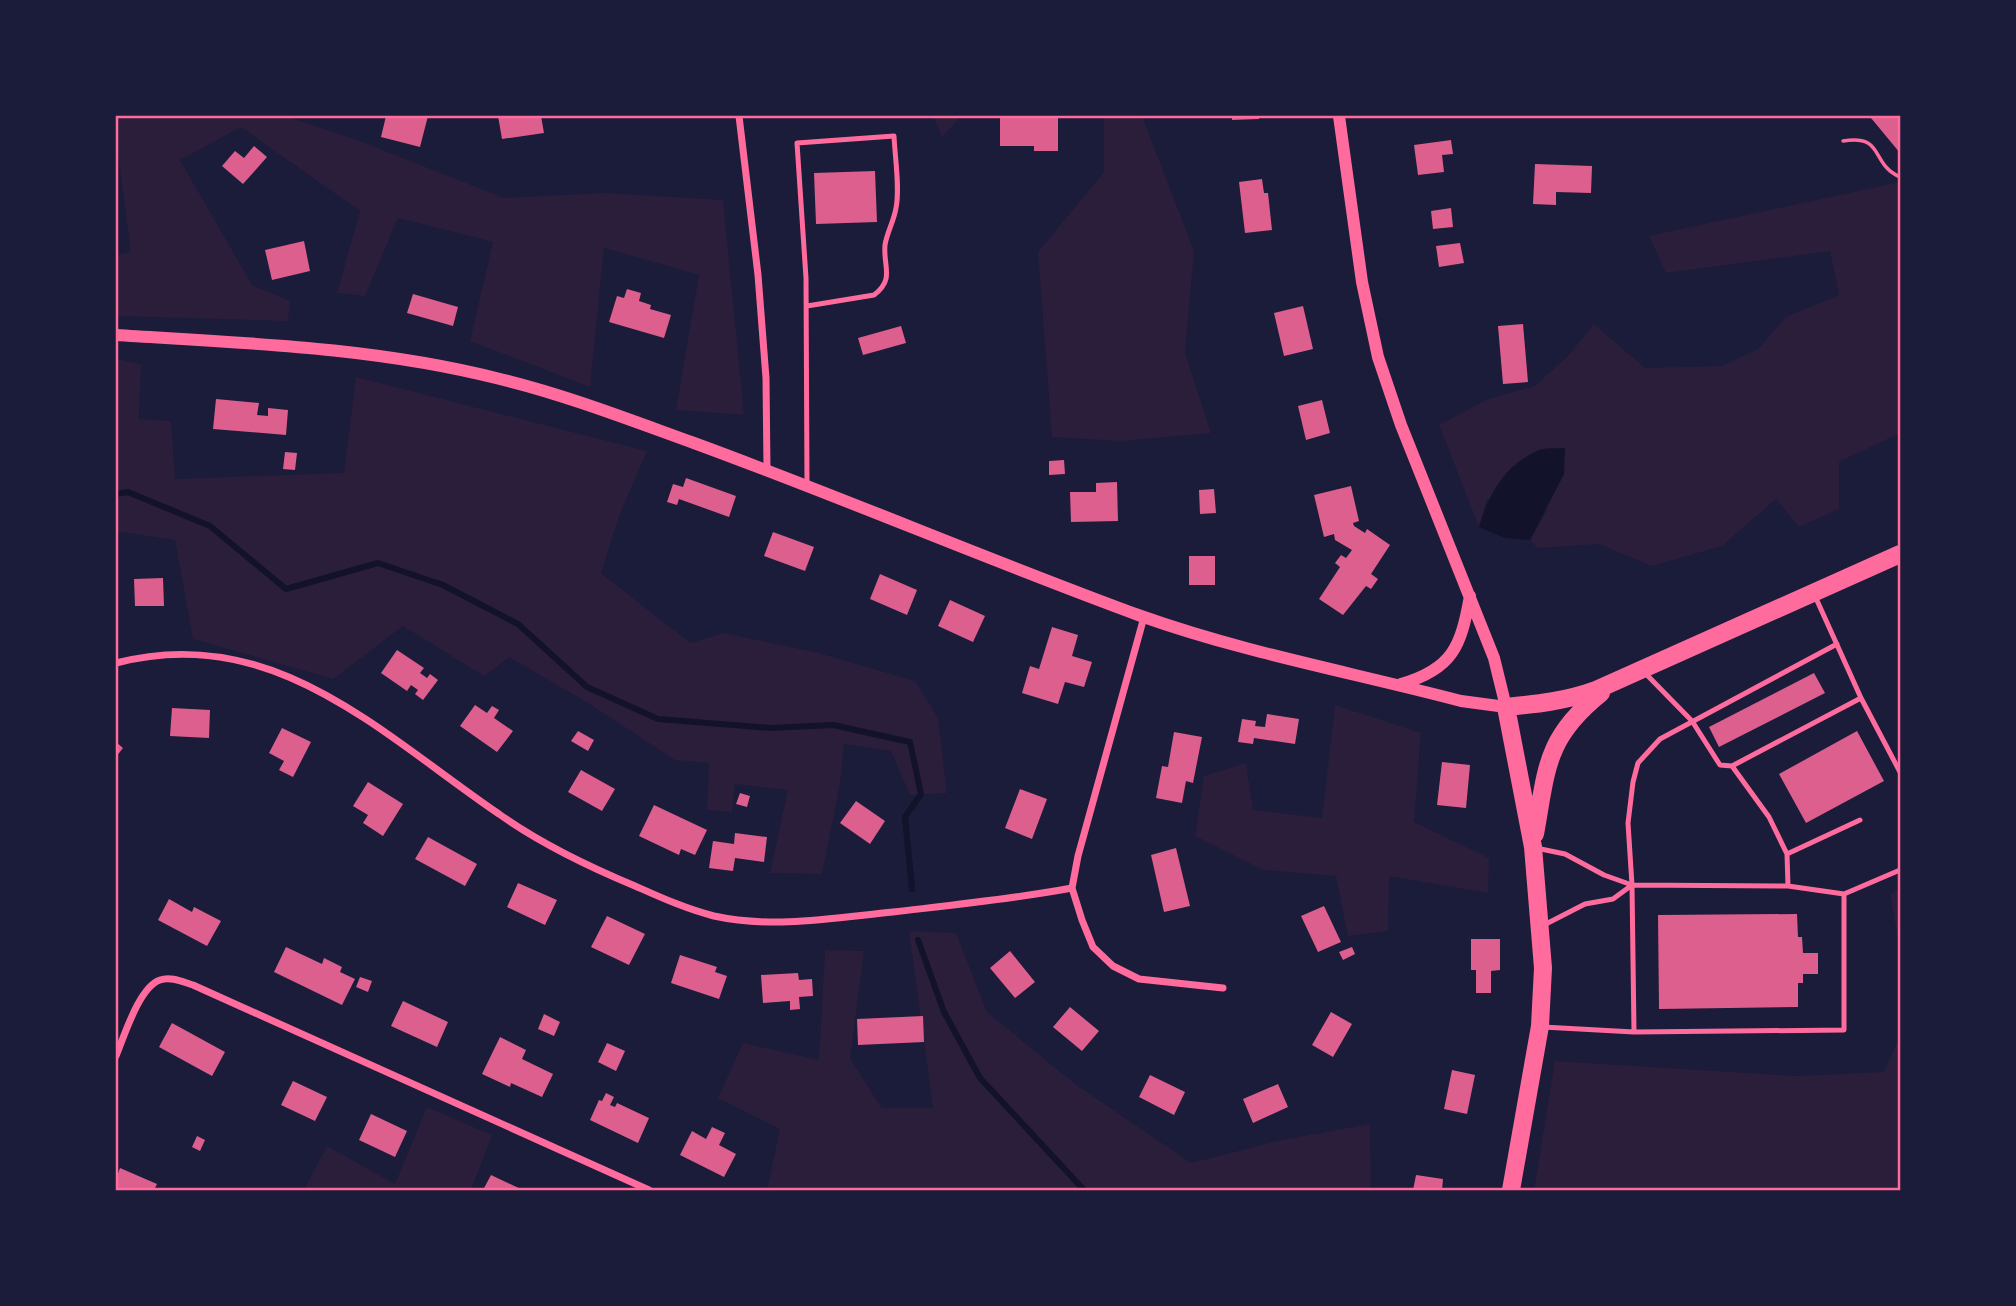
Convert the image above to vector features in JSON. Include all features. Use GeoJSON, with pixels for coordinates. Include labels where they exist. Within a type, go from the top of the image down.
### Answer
{"type":"FeatureCollection","features":[{"type":"Feature","properties":{"kind":"main road"},"geometry":{"type":"LineString","coordinates":[[1511,1191],[1540,1026],[1543,968],[1533,848],[1506,707],[1574,698],[1642,671],[1900,554]]}},
{"type":"Feature","properties":{"kind":"main road"},"geometry":{"type":"LineString","coordinates":[[1533,848],[1545,778],[1556,741],[1579,710],[1614,682]]}},
{"type":"Feature","properties":{"kind":"street"},"geometry":{"type":"LineString","coordinates":[[739,116],[758,275],[766,377],[767,469]]}},
{"type":"Feature","properties":{"kind":"street"},"geometry":{"type":"LineString","coordinates":[[116,335],[338,351],[418,362],[498,378],[574,399],[767,469],[1144,617],[1278,656],[1461,701],[1506,707],[1494,658],[1401,425],[1378,356],[1362,282],[1339,116]]}},
{"type":"Feature","properties":{"kind":"street"},"geometry":{"type":"LineString","coordinates":[[1399,685],[1421,678],[1447,660],[1461,636],[1471,596]]}},
{"type":"Feature","properties":{"kind":"street"},"geometry":{"type":"LineString","coordinates":[[1144,617],[1078,856],[1072,888],[1093,947],[1113,966],[1139,979],[1223,988]]}},
{"type":"Feature","properties":{"kind":"street"},"geometry":{"type":"LineString","coordinates":[[116,663],[169,654],[207,655],[249,662],[300,680],[345,704],[538,840],[616,878],[677,904],[713,915],[751,921],[792,922],[999,900],[1072,888]]}},
{"type":"Feature","properties":{"kind":"street"},"geometry":{"type":"LineString","coordinates":[[116,1056],[146,989],[160,979],[175,979],[649,1191]]}},
{"type":"Feature","properties":{"kind":"lane"},"geometry":{"type":"LineString","coordinates":[[807,306],[874,295],[883,289],[887,280],[887,237],[897,206],[894,136],[797,143],[807,306],[807,486]]}},
{"type":"Feature","properties":{"kind":"lane"},"geometry":{"type":"LineString","coordinates":[[1814,593],[1861,698],[1900,772]]}},
{"type":"Feature","properties":{"kind":"lane"},"geometry":{"type":"LineString","coordinates":[[1634,1032],[1632,885],[1628,823],[1638,763],[1660,739],[1837,644]]}},
{"type":"Feature","properties":{"kind":"lane"},"geometry":{"type":"LineString","coordinates":[[1642,671],[1692,721],[1720,765],[1732,766],[1861,698]]}},
{"type":"Feature","properties":{"kind":"lane"},"geometry":{"type":"LineString","coordinates":[[1732,766],[1769,817],[1787,853],[1788,886]]}},
{"type":"Feature","properties":{"kind":"lane"},"geometry":{"type":"LineString","coordinates":[[1787,853],[1860,820]]}},
{"type":"Feature","properties":{"kind":"lane"},"geometry":{"type":"LineString","coordinates":[[1533,848],[1565,855],[1604,875],[1632,885],[1788,886],[1844,894],[1900,870]]}},
{"type":"Feature","properties":{"kind":"lane"},"geometry":{"type":"LineString","coordinates":[[1540,927],[1585,904],[1613,899],[1632,885]]}},
{"type":"Feature","properties":{"kind":"lane"},"geometry":{"type":"LineString","coordinates":[[1540,1026],[1634,1032],[1844,1030],[1844,894]]}},
{"type":"Feature","properties":{"kind":"path"},"geometry":{"type":"LineString","coordinates":[[1843,141],[1864,139],[1887,168],[1900,177]]}},
{"type":"Feature","properties":{"kind":"shaded area"},"geometry":{"type":"Polygon","coordinates":[[[116,116],[285,116],[360,141],[504,198],[607,193],[723,200],[744,415],[676,410],[699,275],[604,248],[590,387],[470,341],[493,242],[398,218],[365,296],[337,293],[360,211],[241,127],[180,160],[252,285],[290,301],[288,321],[116,316],[116,255],[131,252],[116,139],[116,116]]]}},
{"type":"Feature","properties":{"kind":"shaded area"},"geometry":{"type":"Polygon","coordinates":[[[933,116],[961,116],[942,137],[933,116]]]}},
{"type":"Feature","properties":{"kind":"shaded area"},"geometry":{"type":"Polygon","coordinates":[[[1104,116],[1142,116],[1194,251],[1185,353],[1211,433],[1121,441],[1052,437],[1038,252],[1104,172],[1104,116]]]}},
{"type":"Feature","properties":{"kind":"shaded area"},"geometry":{"type":"Polygon","coordinates":[[[1900,182],[1900,433],[1839,462],[1839,509],[1799,527],[1776,499],[1722,546],[1652,566],[1599,544],[1537,548],[1530,540],[1547,510],[1487,499],[1479,527],[1439,425],[1488,399],[1535,386],[1569,355],[1594,324],[1645,368],[1722,366],[1758,349],[1786,317],[1839,295],[1830,251],[1666,273],[1649,236],[1900,182]]]}},
{"type":"Feature","properties":{"kind":"shaded area"},"geometry":{"type":"Polygon","coordinates":[[[116,359],[141,364],[139,419],[171,421],[175,479],[344,473],[356,377],[647,451],[619,516],[601,573],[690,643],[724,633],[819,653],[915,681],[938,718],[947,793],[910,795],[891,751],[844,744],[840,784],[822,874],[770,873],[788,790],[735,784],[732,812],[707,810],[709,763],[675,760],[588,703],[509,657],[484,676],[403,626],[333,679],[193,639],[175,540],[116,531],[116,359]]]}},
{"type":"Feature","properties":{"kind":"shaded area"},"geometry":{"type":"Polygon","coordinates":[[[1565,448],[1564,474],[1530,540],[1505,538],[1479,527],[1493,492],[1515,465],[1540,450],[1565,448]]]}},
{"type":"Feature","properties":{"kind":"shaded area"},"geometry":{"type":"Polygon","coordinates":[[[1335,705],[1421,733],[1414,822],[1489,858],[1488,893],[1389,876],[1388,931],[1348,936],[1336,876],[1263,870],[1195,836],[1204,776],[1246,763],[1253,810],[1322,818],[1335,705]]]}},
{"type":"Feature","properties":{"kind":"shaded area"},"geometry":{"type":"Polygon","coordinates":[[[1900,888],[1900,949],[1890,894],[1900,888]]]}},
{"type":"Feature","properties":{"kind":"shaded area"},"geometry":{"type":"Polygon","coordinates":[[[909,931],[956,933],[987,1012],[1075,1084],[1191,1163],[1282,1140],[1370,1124],[1371,1190],[767,1190],[780,1129],[718,1098],[743,1043],[819,1060],[825,950],[864,951],[850,1059],[882,1108],[933,1108],[909,931]]]}},
{"type":"Feature","properties":{"kind":"shaded area"},"geometry":{"type":"Polygon","coordinates":[[[1900,1036],[1900,1190],[1534,1190],[1555,1061],[1796,1076],[1884,1072],[1900,1036]]]}},
{"type":"Feature","properties":{"kind":"shaded area"},"geometry":{"type":"Polygon","coordinates":[[[427,1107],[492,1135],[471,1190],[304,1190],[327,1146],[395,1184],[427,1107]]]}},
{"type":"Feature","properties":{"kind":"building"},"geometry":{"type":"Polygon","coordinates":[[[386,116],[428,116],[420,147],[381,137],[386,116]]]}},
{"type":"Feature","properties":{"kind":"building"},"geometry":{"type":"Polygon","coordinates":[[[498,116],[541,116],[544,133],[502,139],[498,116]]]}},
{"type":"Feature","properties":{"kind":"building"},"geometry":{"type":"Polygon","coordinates":[[[1232,116],[1259,116],[1259,119],[1232,120],[1232,116]]]}},
{"type":"Feature","properties":{"kind":"building"},"geometry":{"type":"Polygon","coordinates":[[[1823,116],[1900,116],[1900,153],[1871,118],[1823,116]]]}},
{"type":"Feature","properties":{"kind":"building"},"geometry":{"type":"Polygon","coordinates":[[[1000,118],[1058,118],[1058,151],[1034,151],[1034,146],[1000,146],[1000,118]]]}},
{"type":"Feature","properties":{"kind":"building"},"geometry":{"type":"Polygon","coordinates":[[[1451,140],[1453,154],[1442,155],[1444,172],[1418,175],[1414,145],[1451,140]]]}},
{"type":"Feature","properties":{"kind":"building"},"geometry":{"type":"Polygon","coordinates":[[[254,146],[267,157],[243,184],[222,166],[235,151],[244,158],[254,146]]]}},
{"type":"Feature","properties":{"kind":"building"},"geometry":{"type":"Polygon","coordinates":[[[1535,164],[1592,166],[1591,193],[1556,192],[1556,205],[1533,204],[1535,164]]]}},
{"type":"Feature","properties":{"kind":"building"},"geometry":{"type":"Polygon","coordinates":[[[875,171],[877,222],[816,224],[814,173],[875,171]]]}},
{"type":"Feature","properties":{"kind":"building"},"geometry":{"type":"Polygon","coordinates":[[[1262,179],[1264,193],[1268,193],[1272,230],[1245,233],[1239,182],[1262,179]]]}},
{"type":"Feature","properties":{"kind":"building"},"geometry":{"type":"Polygon","coordinates":[[[1451,208],[1453,227],[1433,229],[1431,211],[1451,208]]]}},
{"type":"Feature","properties":{"kind":"building"},"geometry":{"type":"Polygon","coordinates":[[[304,241],[310,271],[272,280],[265,250],[304,241]]]}},
{"type":"Feature","properties":{"kind":"building"},"geometry":{"type":"Polygon","coordinates":[[[1460,243],[1464,263],[1439,267],[1436,246],[1460,243]]]}},
{"type":"Feature","properties":{"kind":"building"},"geometry":{"type":"Polygon","coordinates":[[[627,289],[641,293],[639,301],[651,305],[650,309],[671,315],[664,338],[609,322],[617,296],[624,298],[627,289]]]}},
{"type":"Feature","properties":{"kind":"building"},"geometry":{"type":"Polygon","coordinates":[[[413,294],[458,307],[453,326],[407,313],[413,294]]]}},
{"type":"Feature","properties":{"kind":"building"},"geometry":{"type":"Polygon","coordinates":[[[1303,306],[1313,349],[1284,356],[1274,313],[1303,306]]]}},
{"type":"Feature","properties":{"kind":"building"},"geometry":{"type":"Polygon","coordinates":[[[1523,324],[1528,382],[1503,384],[1498,326],[1523,324]]]}},
{"type":"Feature","properties":{"kind":"building"},"geometry":{"type":"Polygon","coordinates":[[[901,326],[906,343],[863,355],[858,338],[901,326]]]}},
{"type":"Feature","properties":{"kind":"building"},"geometry":{"type":"Polygon","coordinates":[[[216,399],[259,403],[257,415],[268,416],[268,408],[288,410],[286,435],[213,429],[216,399]]]}},
{"type":"Feature","properties":{"kind":"building"},"geometry":{"type":"Polygon","coordinates":[[[1322,400],[1330,433],[1306,440],[1298,406],[1322,400]]]}},
{"type":"Feature","properties":{"kind":"building"},"geometry":{"type":"Polygon","coordinates":[[[285,452],[297,453],[295,470],[283,469],[285,452]]]}},
{"type":"Feature","properties":{"kind":"building"},"geometry":{"type":"Polygon","coordinates":[[[1064,460],[1065,474],[1049,475],[1049,461],[1064,460]]]}},
{"type":"Feature","properties":{"kind":"building"},"geometry":{"type":"Polygon","coordinates":[[[686,478],[736,496],[729,517],[679,499],[677,505],[667,502],[673,484],[683,487],[686,478]]]}},
{"type":"Feature","properties":{"kind":"building"},"geometry":{"type":"Polygon","coordinates":[[[1117,482],[1118,521],[1071,522],[1070,492],[1096,492],[1096,483],[1117,482]]]}},
{"type":"Feature","properties":{"kind":"building"},"geometry":{"type":"Polygon","coordinates":[[[1351,486],[1359,521],[1353,523],[1354,526],[1365,533],[1367,529],[1390,545],[1371,574],[1378,579],[1371,589],[1366,586],[1343,615],[1319,599],[1340,567],[1335,563],[1341,555],[1346,558],[1352,550],[1335,540],[1334,534],[1324,537],[1314,495],[1351,486]]]}},
{"type":"Feature","properties":{"kind":"building"},"geometry":{"type":"Polygon","coordinates":[[[1214,489],[1216,513],[1200,514],[1199,490],[1214,489]]]}},
{"type":"Feature","properties":{"kind":"building"},"geometry":{"type":"Polygon","coordinates":[[[773,532],[814,547],[805,571],[764,556],[773,532]]]}},
{"type":"Feature","properties":{"kind":"building"},"geometry":{"type":"Polygon","coordinates":[[[1189,556],[1215,556],[1215,585],[1189,585],[1189,556]]]}},
{"type":"Feature","properties":{"kind":"building"},"geometry":{"type":"Polygon","coordinates":[[[880,574],[917,590],[907,615],[870,599],[880,574]]]}},
{"type":"Feature","properties":{"kind":"building"},"geometry":{"type":"Polygon","coordinates":[[[163,578],[164,606],[135,606],[134,579],[163,578]]]}},
{"type":"Feature","properties":{"kind":"building"},"geometry":{"type":"Polygon","coordinates":[[[950,600],[985,616],[973,642],[938,626],[950,600]]]}},
{"type":"Feature","properties":{"kind":"building"},"geometry":{"type":"Polygon","coordinates":[[[1052,627],[1078,635],[1072,656],[1092,662],[1084,687],[1065,682],[1058,704],[1022,693],[1030,666],[1039,669],[1052,627]]]}},
{"type":"Feature","properties":{"kind":"building"},"geometry":{"type":"Polygon","coordinates":[[[397,650],[424,668],[420,673],[427,678],[430,674],[438,680],[423,700],[415,694],[418,690],[411,685],[407,691],[381,673],[397,650]]]}},
{"type":"Feature","properties":{"kind":"building"},"geometry":{"type":"Polygon","coordinates":[[[1814,673],[1825,693],[1719,747],[1709,727],[1814,673]]]}},
{"type":"Feature","properties":{"kind":"building"},"geometry":{"type":"Polygon","coordinates":[[[475,705],[487,713],[492,706],[499,710],[494,718],[513,731],[497,752],[460,726],[475,705]]]}},
{"type":"Feature","properties":{"kind":"building"},"geometry":{"type":"Polygon","coordinates":[[[172,708],[210,710],[209,738],[170,736],[172,708]]]}},
{"type":"Feature","properties":{"kind":"building"},"geometry":{"type":"Polygon","coordinates":[[[1267,714],[1299,719],[1295,744],[1254,738],[1253,744],[1238,742],[1242,719],[1256,721],[1255,726],[1265,727],[1267,714]]]}},
{"type":"Feature","properties":{"kind":"building"},"geometry":{"type":"Polygon","coordinates":[[[282,728],[311,742],[293,777],[279,770],[284,761],[269,753],[282,728]]]}},
{"type":"Feature","properties":{"kind":"building"},"geometry":{"type":"Polygon","coordinates":[[[578,731],[594,740],[588,751],[571,741],[578,731]]]}},
{"type":"Feature","properties":{"kind":"building"},"geometry":{"type":"Polygon","coordinates":[[[1857,731],[1884,781],[1806,823],[1779,774],[1857,731]]]}},
{"type":"Feature","properties":{"kind":"building"},"geometry":{"type":"Polygon","coordinates":[[[1174,732],[1202,737],[1193,783],[1186,781],[1182,803],[1156,798],[1162,766],[1168,767],[1174,732]]]}},
{"type":"Feature","properties":{"kind":"building"},"geometry":{"type":"Polygon","coordinates":[[[116,742],[123,748],[116,757],[116,742]]]}},
{"type":"Feature","properties":{"kind":"building"},"geometry":{"type":"Polygon","coordinates":[[[1442,762],[1470,765],[1466,808],[1437,805],[1442,762]]]}},
{"type":"Feature","properties":{"kind":"building"},"geometry":{"type":"Polygon","coordinates":[[[581,770],[615,789],[602,811],[568,792],[581,770]]]}},
{"type":"Feature","properties":{"kind":"building"},"geometry":{"type":"Polygon","coordinates":[[[368,782],[403,804],[383,836],[363,823],[368,815],[353,806],[368,782]]]}},
{"type":"Feature","properties":{"kind":"building"},"geometry":{"type":"Polygon","coordinates":[[[1020,789],[1047,799],[1032,839],[1005,828],[1020,789]]]}},
{"type":"Feature","properties":{"kind":"building"},"geometry":{"type":"Polygon","coordinates":[[[740,793],[750,796],[747,807],[736,804],[740,793]]]}},
{"type":"Feature","properties":{"kind":"building"},"geometry":{"type":"Polygon","coordinates":[[[856,801],[885,821],[870,844],[840,823],[856,801]]]}},
{"type":"Feature","properties":{"kind":"building"},"geometry":{"type":"Polygon","coordinates":[[[654,805],[707,830],[695,855],[681,849],[679,855],[639,836],[654,805]]]}},
{"type":"Feature","properties":{"kind":"building"},"geometry":{"type":"Polygon","coordinates":[[[735,833],[767,837],[764,862],[735,858],[733,871],[709,868],[713,841],[734,844],[735,833]]]}},
{"type":"Feature","properties":{"kind":"building"},"geometry":{"type":"Polygon","coordinates":[[[428,837],[477,864],[465,886],[415,859],[428,837]]]}},
{"type":"Feature","properties":{"kind":"building"},"geometry":{"type":"Polygon","coordinates":[[[1176,848],[1190,906],[1164,912],[1151,855],[1176,848]]]}},
{"type":"Feature","properties":{"kind":"building"},"geometry":{"type":"Polygon","coordinates":[[[518,883],[557,900],[545,925],[507,907],[518,883]]]}},
{"type":"Feature","properties":{"kind":"building"},"geometry":{"type":"Polygon","coordinates":[[[169,899],[192,912],[194,907],[221,921],[207,946],[158,920],[169,899]]]}},
{"type":"Feature","properties":{"kind":"building"},"geometry":{"type":"Polygon","coordinates":[[[1324,906],[1341,942],[1318,952],[1301,916],[1324,906]]]}},
{"type":"Feature","properties":{"kind":"building"},"geometry":{"type":"Polygon","coordinates":[[[1797,914],[1798,937],[1802,937],[1803,953],[1818,953],[1818,974],[1803,974],[1803,983],[1798,983],[1798,1007],[1659,1009],[1658,915],[1797,914]]]}},
{"type":"Feature","properties":{"kind":"building"},"geometry":{"type":"Polygon","coordinates":[[[607,916],[645,934],[629,965],[591,947],[607,916]]]}},
{"type":"Feature","properties":{"kind":"building"},"geometry":{"type":"Polygon","coordinates":[[[1471,939],[1500,939],[1500,970],[1491,971],[1491,993],[1476,993],[1476,970],[1471,970],[1471,939]]]}},
{"type":"Feature","properties":{"kind":"building"},"geometry":{"type":"Polygon","coordinates":[[[286,947],[322,964],[324,958],[342,967],[340,972],[355,979],[342,1005],[274,972],[286,947]]]}},
{"type":"Feature","properties":{"kind":"building"},"geometry":{"type":"Polygon","coordinates":[[[1352,947],[1355,954],[1343,960],[1339,952],[1352,947]]]}},
{"type":"Feature","properties":{"kind":"building"},"geometry":{"type":"Polygon","coordinates":[[[1010,951],[1035,982],[1015,998],[990,968],[1010,951]]]}},
{"type":"Feature","properties":{"kind":"building"},"geometry":{"type":"Polygon","coordinates":[[[680,955],[717,967],[715,972],[727,976],[719,999],[671,983],[680,955]]]}},
{"type":"Feature","properties":{"kind":"building"},"geometry":{"type":"Polygon","coordinates":[[[798,973],[799,980],[812,979],[813,996],[799,997],[800,1009],[790,1010],[790,1001],[763,1003],[761,975],[798,973]]]}},
{"type":"Feature","properties":{"kind":"building"},"geometry":{"type":"Polygon","coordinates":[[[360,977],[372,981],[368,992],[356,987],[360,977]]]}},
{"type":"Feature","properties":{"kind":"building"},"geometry":{"type":"Polygon","coordinates":[[[403,1001],[448,1022],[437,1047],[391,1026],[403,1001]]]}},
{"type":"Feature","properties":{"kind":"building"},"geometry":{"type":"Polygon","coordinates":[[[1070,1007],[1099,1031],[1082,1051],[1053,1027],[1070,1007]]]}},
{"type":"Feature","properties":{"kind":"building"},"geometry":{"type":"Polygon","coordinates":[[[1331,1012],[1352,1024],[1333,1057],[1312,1045],[1331,1012]]]}},
{"type":"Feature","properties":{"kind":"building"},"geometry":{"type":"Polygon","coordinates":[[[544,1014],[560,1022],[554,1036],[538,1029],[544,1014]]]}},
{"type":"Feature","properties":{"kind":"building"},"geometry":{"type":"Polygon","coordinates":[[[923,1016],[924,1042],[858,1045],[857,1019],[923,1016]]]}},
{"type":"Feature","properties":{"kind":"building"},"geometry":{"type":"Polygon","coordinates":[[[172,1023],[225,1052],[212,1076],[159,1047],[172,1023]]]}},
{"type":"Feature","properties":{"kind":"building"},"geometry":{"type":"Polygon","coordinates":[[[500,1037],[526,1050],[522,1059],[553,1074],[542,1097],[511,1083],[510,1087],[482,1074],[500,1037]]]}},
{"type":"Feature","properties":{"kind":"building"},"geometry":{"type":"Polygon","coordinates":[[[607,1043],[625,1051],[616,1071],[598,1062],[607,1043]]]}},
{"type":"Feature","properties":{"kind":"building"},"geometry":{"type":"Polygon","coordinates":[[[1452,1070],[1475,1075],[1467,1114],[1444,1109],[1452,1070]]]}},
{"type":"Feature","properties":{"kind":"building"},"geometry":{"type":"Polygon","coordinates":[[[1150,1075],[1185,1092],[1174,1115],[1139,1097],[1150,1075]]]}},
{"type":"Feature","properties":{"kind":"building"},"geometry":{"type":"Polygon","coordinates":[[[293,1081],[327,1097],[315,1121],[281,1105],[293,1081]]]}},
{"type":"Feature","properties":{"kind":"building"},"geometry":{"type":"Polygon","coordinates":[[[1278,1084],[1288,1107],[1253,1123],[1243,1099],[1278,1084]]]}},
{"type":"Feature","properties":{"kind":"building"},"geometry":{"type":"Polygon","coordinates":[[[606,1093],[614,1097],[610,1105],[615,1107],[617,1103],[649,1118],[638,1143],[590,1120],[599,1100],[602,1101],[606,1093]]]}},
{"type":"Feature","properties":{"kind":"building"},"geometry":{"type":"Polygon","coordinates":[[[371,1114],[407,1131],[395,1157],[359,1140],[371,1114]]]}},
{"type":"Feature","properties":{"kind":"building"},"geometry":{"type":"Polygon","coordinates":[[[712,1127],[725,1133],[719,1145],[736,1154],[724,1177],[680,1155],[692,1131],[706,1139],[712,1127]]]}},
{"type":"Feature","properties":{"kind":"building"},"geometry":{"type":"Polygon","coordinates":[[[197,1136],[205,1140],[200,1151],[192,1147],[197,1136]]]}},
{"type":"Feature","properties":{"kind":"building"},"geometry":{"type":"Polygon","coordinates":[[[120,1168],[157,1184],[154,1190],[116,1190],[120,1168]]]}},
{"type":"Feature","properties":{"kind":"building"},"geometry":{"type":"Polygon","coordinates":[[[491,1175],[523,1190],[483,1190],[491,1175]]]}},
{"type":"Feature","properties":{"kind":"building"},"geometry":{"type":"Polygon","coordinates":[[[1416,1175],[1443,1179],[1442,1190],[1413,1190],[1416,1175]]]}},
{"type":"Feature","properties":{"kind":"waterway"},"geometry":{"type":"LineString","coordinates":[[116,494],[128,492],[210,526],[286,589],[378,563],[443,585],[518,624],[587,687],[658,719],[771,728],[833,725],[910,742],[921,794],[905,817],[912,889]]}},
{"type":"Feature","properties":{"kind":"waterway"},"geometry":{"type":"LineString","coordinates":[[918,940],[944,1012],[980,1078],[1084,1190]]}}]}
